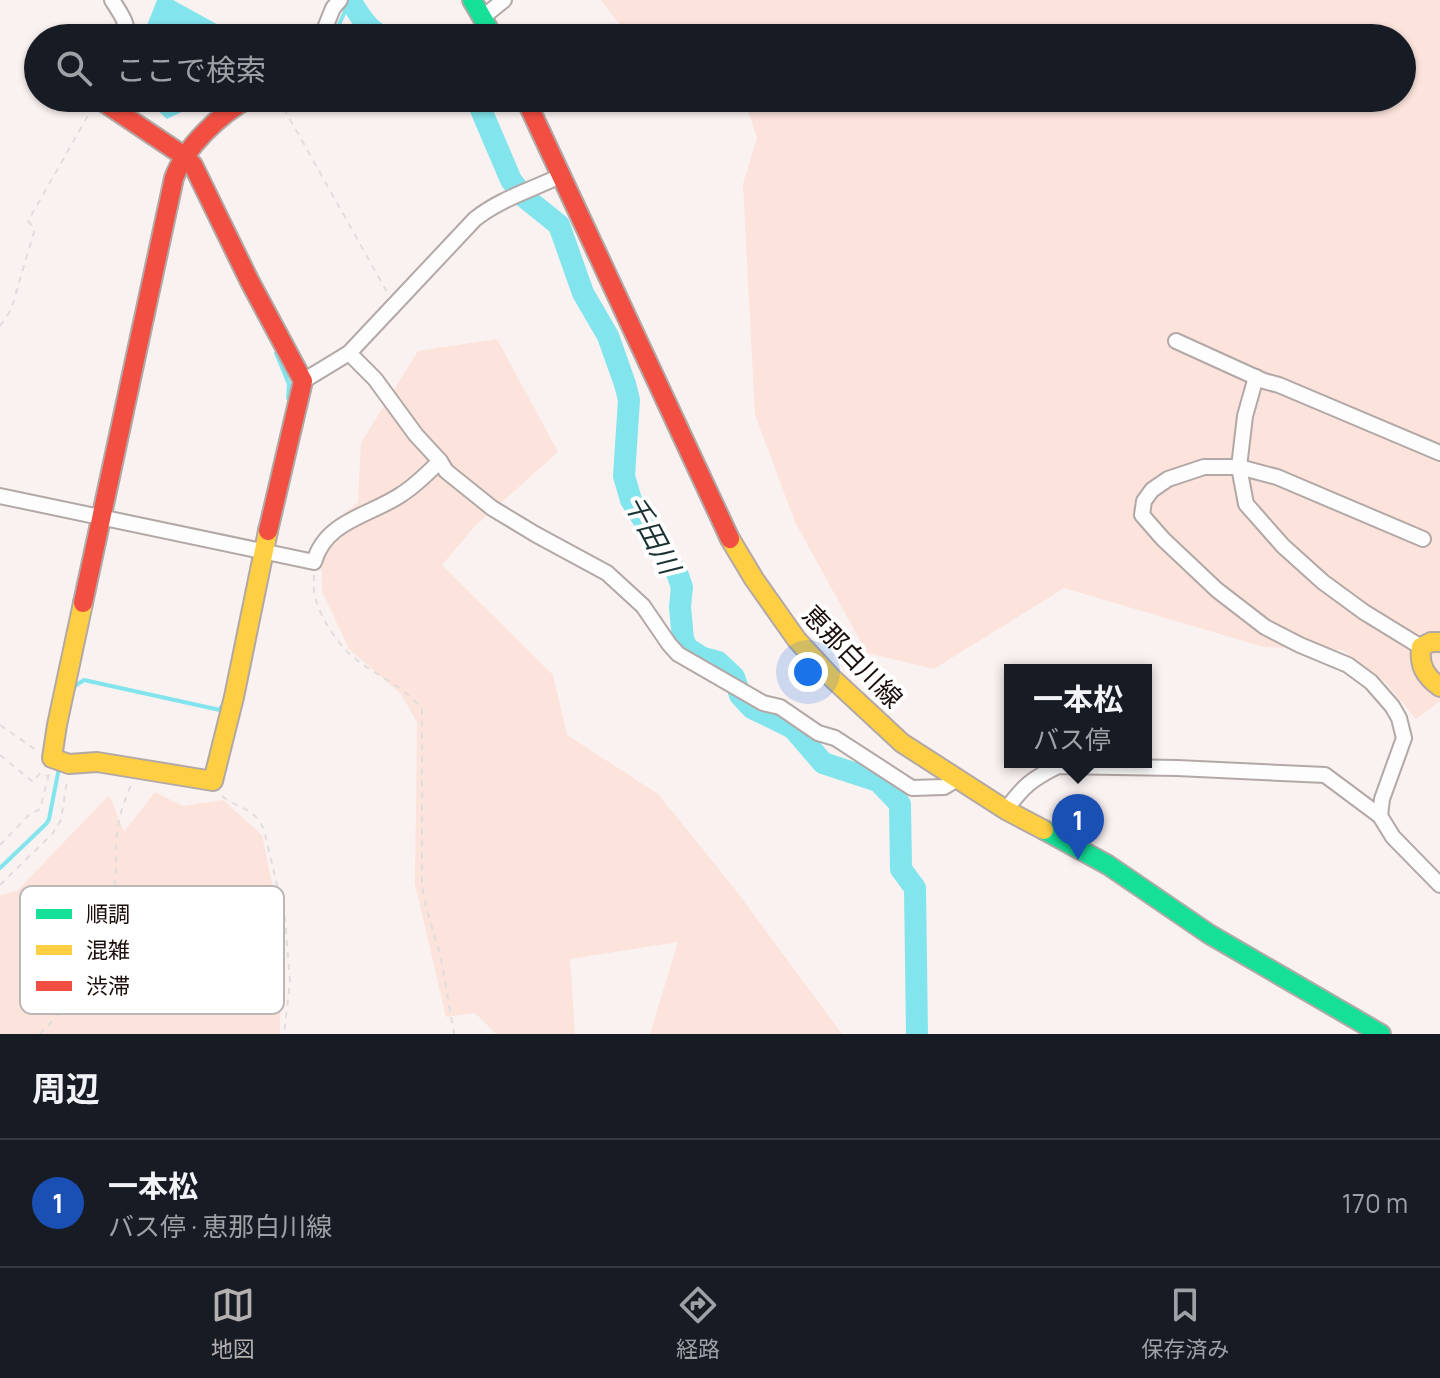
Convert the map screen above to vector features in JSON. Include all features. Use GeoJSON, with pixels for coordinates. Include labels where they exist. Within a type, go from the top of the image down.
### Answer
{"type":"FeatureCollection","features":[{"type":"Feature","properties":{"kind":"street"},"geometry":{"type":"LineString","coordinates":[[112,0],[126,24]]}},
{"type":"Feature","properties":{"kind":"street"},"geometry":{"type":"LineString","coordinates":[[327,24],[340,0]]}},
{"type":"Feature","properties":{"kind":"street"},"geometry":{"type":"LineString","coordinates":[[472,0],[487,24]]}},
{"type":"Feature","properties":{"kind":"street"},"geometry":{"type":"LineString","coordinates":[[483,17],[504,0]]}},
{"type":"Feature","properties":{"kind":"street"},"geometry":{"type":"LineString","coordinates":[[121,112],[184,156],[193,165],[303,381],[213,781],[97,762],[56,766],[57,725],[168,200],[184,156],[229,112]]}},
{"type":"Feature","properties":{"kind":"street","name":"恵那白川線"},"geometry":{"type":"LineString","coordinates":[[531,112],[733,544],[797,640],[832,678],[902,743],[940,769],[1006,810],[1108,865],[1209,934],[1381,1034]]}},
{"type":"Feature","properties":{"kind":"street"},"geometry":{"type":"LineString","coordinates":[[303,381],[349,353],[486,210],[560,176]]}},
{"type":"Feature","properties":{"kind":"street"},"geometry":{"type":"LineString","coordinates":[[1176,341],[1440,453]]}},
{"type":"Feature","properties":{"kind":"street"},"geometry":{"type":"LineString","coordinates":[[349,353],[375,379],[446,471],[492,508],[607,573],[643,606],[678,654],[749,696],[780,707],[818,733],[835,738],[912,788],[944,787],[957,779]]}},
{"type":"Feature","properties":{"kind":"street"},"geometry":{"type":"LineString","coordinates":[[1256,377],[1245,416],[1239,467],[1246,504],[1283,546],[1323,582],[1421,647]]}},
{"type":"Feature","properties":{"kind":"street"},"geometry":{"type":"LineString","coordinates":[[0,496],[314,562],[323,541],[340,525],[402,494],[440,461]]}},
{"type":"Feature","properties":{"kind":"street"},"geometry":{"type":"LineString","coordinates":[[1380,816],[1382,799],[1404,738],[1392,706],[1371,682],[1348,665],[1265,627],[1217,590],[1142,515],[1144,501],[1152,490],[1168,479],[1204,467],[1239,467],[1277,477],[1423,539]]}},
{"type":"Feature","properties":{"kind":"street"},"geometry":{"type":"LineString","coordinates":[[1421,647],[1440,642]]}},
{"type":"Feature","properties":{"kind":"street"},"geometry":{"type":"LineString","coordinates":[[1421,647],[1422,671],[1440,687]]}},
{"type":"Feature","properties":{"kind":"street"},"geometry":{"type":"LineString","coordinates":[[1006,810],[1021,788],[1054,768]]}},
{"type":"Feature","properties":{"kind":"street"},"geometry":{"type":"LineString","coordinates":[[1152,768],[1325,775],[1380,816],[1393,837],[1440,885]]}},
{"type":"Feature","properties":{"kind":"path"},"geometry":{"type":"LineString","coordinates":[[0,326],[9,313],[34,232],[28,221],[90,112]]}},
{"type":"Feature","properties":{"kind":"path"},"geometry":{"type":"LineString","coordinates":[[286,112],[395,305]]}},
{"type":"Feature","properties":{"kind":"path"},"geometry":{"type":"LineString","coordinates":[[314,562],[316,602],[342,647],[399,688],[422,710],[422,886],[441,958],[454,1034]]}},
{"type":"Feature","properties":{"kind":"path"},"geometry":{"type":"LineString","coordinates":[[0,725],[56,766],[59,826],[0,885]]}},
{"type":"Feature","properties":{"kind":"path"},"geometry":{"type":"LineString","coordinates":[[0,755],[33,782],[40,773],[56,766]]}},
{"type":"Feature","properties":{"kind":"path"},"geometry":{"type":"LineString","coordinates":[[0,845],[28,816],[40,809],[56,766]]}},
{"type":"Feature","properties":{"kind":"path"},"geometry":{"type":"LineString","coordinates":[[115,886],[117,832],[137,769]]}},
{"type":"Feature","properties":{"kind":"path"},"geometry":{"type":"LineString","coordinates":[[213,781],[227,800],[246,808],[260,821],[277,886]]}},
{"type":"Feature","properties":{"kind":"path"},"geometry":{"type":"LineString","coordinates":[[284,915],[290,982],[284,1034]]}},
{"type":"Feature","properties":{"kind":"path"},"geometry":{"type":"LineString","coordinates":[[40,1034],[58,1014]]}},
{"type":"Feature","properties":{"kind":"shaded area"},"geometry":{"type":"Polygon","coordinates":[[[601,0],[1440,0],[1440,701],[1416,719],[1386,683],[1342,650],[1264,647],[1064,588],[934,669],[867,653],[795,522],[755,415],[743,184],[757,138],[749,112],[1416,112],[1416,24],[619,24],[601,0]]]}},
{"type":"Feature","properties":{"kind":"shaded area"},"geometry":{"type":"Polygon","coordinates":[[[497,339],[558,452],[474,527],[442,565],[553,675],[567,735],[658,794],[734,888],[842,1034],[650,1034],[678,942],[570,959],[575,1034],[496,1034],[475,1013],[446,1017],[415,884],[417,722],[401,694],[349,649],[322,591],[321,533],[358,502],[361,443],[418,351],[497,339]]]}},
{"type":"Feature","properties":{"kind":"shaded area"},"geometry":{"type":"Polygon","coordinates":[[[155,792],[183,806],[223,800],[262,835],[273,886],[22,886],[109,795],[124,832],[155,792]]]}},
{"type":"Feature","properties":{"kind":"shaded area"},"geometry":{"type":"Polygon","coordinates":[[[20,888],[20,1014],[280,1014],[280,1034],[0,1034],[0,895],[20,888]]]}},
{"type":"Feature","properties":{"kind":"water"},"geometry":{"type":"Polygon","coordinates":[[[157,0],[173,0],[217,24],[148,24],[157,0]]]}},
{"type":"Feature","properties":{"kind":"water"},"geometry":{"type":"Polygon","coordinates":[[[159,112],[181,112],[167,119],[159,112]]]}},
{"type":"Feature","properties":{"kind":"waterway","name":"千田川"},"geometry":{"type":"LineString","coordinates":[[350,0],[366,24]]}},
{"type":"Feature","properties":{"kind":"waterway"},"geometry":{"type":"LineString","coordinates":[[339,24],[352,3]]}},
{"type":"Feature","properties":{"kind":"waterway","name":"千田川"},"geometry":{"type":"LineString","coordinates":[[482,112],[511,180],[523,196],[559,225],[583,293],[608,336],[629,400],[624,476],[631,500],[677,573],[682,587],[680,607],[683,639],[687,648],[703,658],[718,662],[734,677],[740,695],[752,708],[793,728],[823,763],[878,781],[900,804],[901,869],[915,888],[917,1034]]}},
{"type":"Feature","properties":{"kind":"waterway"},"geometry":{"type":"LineString","coordinates":[[276,353],[289,384],[288,398]]}},
{"type":"Feature","properties":{"kind":"waterway"},"geometry":{"type":"LineString","coordinates":[[74,689],[84,680],[220,710],[221,707]]}},
{"type":"Feature","properties":{"kind":"waterway"},"geometry":{"type":"LineString","coordinates":[[0,868],[49,819],[59,768]]}},
{"type":"Feature","properties":{"kind":"traffic: fast"},"geometry":{"type":"LineString","coordinates":[[472,0],[486,24]]}},
{"type":"Feature","properties":{"kind":"traffic: fast"},"geometry":{"type":"LineString","coordinates":[[1044,830],[1108,865],[1209,934],[1381,1034]]}},
{"type":"Feature","properties":{"kind":"traffic: slow"},"geometry":{"type":"LineString","coordinates":[[83,603],[52,758],[69,764],[97,762],[213,781],[234,697],[268,531]]}},
{"type":"Feature","properties":{"kind":"traffic: slow"},"geometry":{"type":"LineString","coordinates":[[730,539],[797,640],[832,678],[902,743],[1006,810],[1044,830]]}},
{"type":"Feature","properties":{"kind":"traffic: slow"},"geometry":{"type":"LineString","coordinates":[[1440,642],[1421,647],[1424,670],[1440,687]]}},
{"type":"Feature","properties":{"kind":"traffic: jam"},"geometry":{"type":"LineString","coordinates":[[118,112],[193,165],[303,381],[268,531]]}},
{"type":"Feature","properties":{"kind":"traffic: jam"},"geometry":{"type":"LineString","coordinates":[[83,603],[174,178],[195,143],[228,112]]}},
{"type":"Feature","properties":{"kind":"traffic: jam"},"geometry":{"type":"LineString","coordinates":[[532,112],[730,539]]}},
{"type":"Feature","properties":{"kind":"place","name":"一本松"},"geometry":{"type":"Point","coordinates":[1078,860]}}]}
